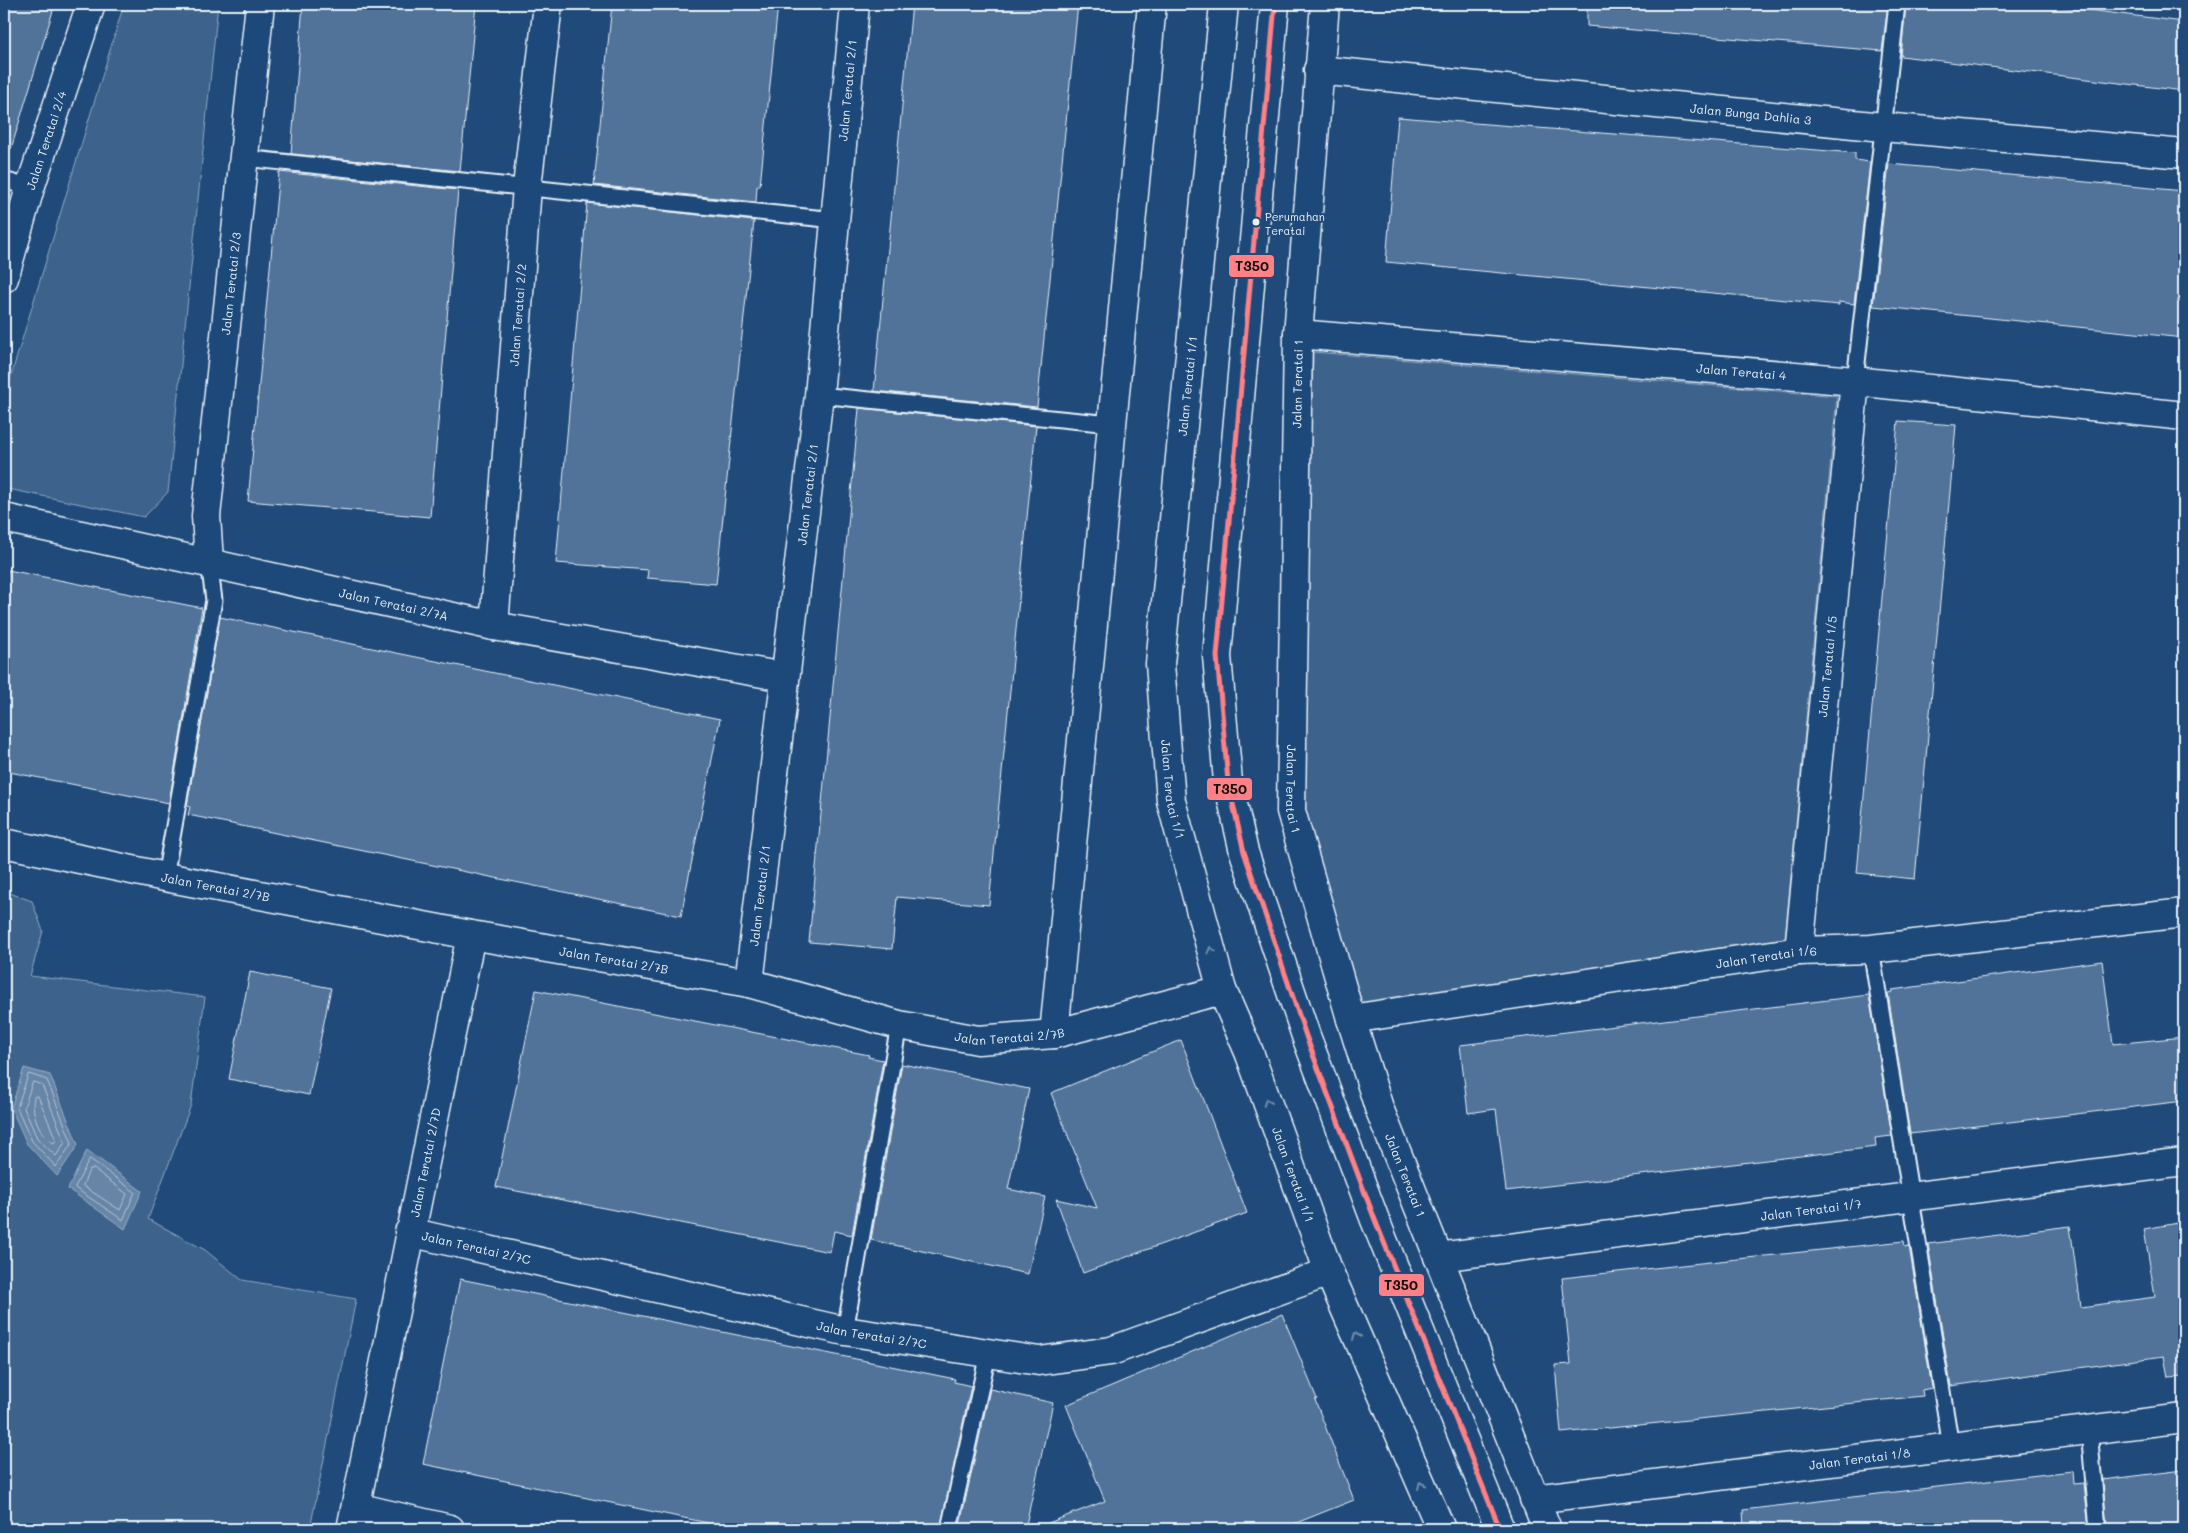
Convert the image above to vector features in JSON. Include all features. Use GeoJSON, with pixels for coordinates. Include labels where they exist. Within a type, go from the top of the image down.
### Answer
{"type":"FeatureCollection","features":[{"type":"Feature","properties":{"kind":"street","name":"Jalan Teratai 2/4"},"geometry":{"type":"LineString","coordinates":[[4,278],[30,188],[91,4]]}},
{"type":"Feature","properties":{"kind":"street","name":"Jalan Teratai 2/3"},"geometry":{"type":"LineString","coordinates":[[209,562],[206,516],[260,4]]}},
{"type":"Feature","properties":{"kind":"street","name":"Jalan Teratai 2/2"},"geometry":{"type":"LineString","coordinates":[[494,626],[527,188],[548,4]]}},
{"type":"Feature","properties":{"kind":"street","name":"Jalan Teratai 2/1"},"geometry":{"type":"LineString","coordinates":[[750,983],[819,395],[855,4]]}},
{"type":"Feature","properties":{"kind":"street"},"geometry":{"type":"LineString","coordinates":[[1054,1034],[1152,4]]}},
{"type":"Feature","properties":{"kind":"street","name":"Jalan Teratai 1/1"},"geometry":{"type":"LineString","coordinates":[[1224,4],[1160,664],[1171,801],[1222,990],[1249,1052],[1329,1272],[1440,1529]]}},
{"type":"Feature","properties":{"kind":"street"},"geometry":{"type":"LineString","coordinates":[[1275,4],[1217,656],[1228,782],[1244,852],[1306,1036],[1375,1220],[1500,1529]]}},
{"type":"Feature","properties":{"kind":"street","name":"Jalan Teratai 1"},"geometry":{"type":"LineString","coordinates":[[1325,4],[1318,70],[1298,334],[1291,811],[1351,1019],[1379,1108],[1547,1529]]}},
{"type":"Feature","properties":{"kind":"street","name":"Jalan Bunga Dahlia 3"},"geometry":{"type":"LineString","coordinates":[[1318,70],[1883,127],[2184,154]]}},
{"type":"Feature","properties":{"kind":"street","name":"Jalan Teratai 4"},"geometry":{"type":"LineString","coordinates":[[1298,334],[1854,381],[2184,416]]}},
{"type":"Feature","properties":{"kind":"street","name":"Jalan Teratai 1/5"},"geometry":{"type":"LineString","coordinates":[[1799,950],[1854,381]]}},
{"type":"Feature","properties":{"kind":"street","name":"Jalan Teratai 2/7A"},"geometry":{"type":"LineString","coordinates":[[4,518],[494,626],[785,677]]}},
{"type":"Feature","properties":{"kind":"street","name":"Jalan Teratai 2/7B"},"geometry":{"type":"LineString","coordinates":[[4,843],[166,877],[471,935],[750,983],[899,1025],[978,1040],[1054,1034],[1222,990]]}},
{"type":"Feature","properties":{"kind":"street","name":"Jalan Teratai 1/6"},"geometry":{"type":"LineString","coordinates":[[1351,1019],[1799,950],[1871,948],[2184,913]]}},
{"type":"Feature","properties":{"kind":"street","name":"Jalan Teratai 2/7D"},"geometry":{"type":"LineString","coordinates":[[450,1529],[353,1518],[409,1232],[471,935]]}},
{"type":"Feature","properties":{"kind":"street","name":"Jalan Teratai 1/7"},"geometry":{"type":"LineString","coordinates":[[1438,1257],[2184,1162]]}},
{"type":"Feature","properties":{"kind":"street","name":"Jalan Teratai 2/7C"},"geometry":{"type":"LineString","coordinates":[[409,1232],[846,1331],[1039,1361],[1111,1351],[1329,1272]]}},
{"type":"Feature","properties":{"kind":"street","name":"Jalan Teratai 1/8"},"geometry":{"type":"LineString","coordinates":[[1534,1500],[2184,1418]]}},
{"type":"Feature","properties":{"kind":"lane"},"geometry":{"type":"LineString","coordinates":[[1854,381],[1897,4]]}},
{"type":"Feature","properties":{"kind":"lane"},"geometry":{"type":"LineString","coordinates":[[244,158],[836,220]]}},
{"type":"Feature","properties":{"kind":"lane"},"geometry":{"type":"LineString","coordinates":[[4,180],[30,188]]}},
{"type":"Feature","properties":{"kind":"lane"},"geometry":{"type":"LineString","coordinates":[[819,395],[1112,424]]}},
{"type":"Feature","properties":{"kind":"lane"},"geometry":{"type":"LineString","coordinates":[[166,877],[214,600],[209,562]]}},
{"type":"Feature","properties":{"kind":"lane"},"geometry":{"type":"LineString","coordinates":[[1871,948],[1951,1447]]}},
{"type":"Feature","properties":{"kind":"lane"},"geometry":{"type":"LineString","coordinates":[[846,1331],[899,1025]]}},
{"type":"Feature","properties":{"kind":"lane"},"geometry":{"type":"LineString","coordinates":[[949,1529],[988,1354]]}},
{"type":"Feature","properties":{"kind":"lane"},"geometry":{"type":"LineString","coordinates":[[2089,1430],[2098,1529]]}},
{"type":"Feature","properties":{"kind":"shaded area"},"geometry":{"type":"Polygon","coordinates":[[[124,4],[218,4],[168,492],[144,517],[8,489],[4,484],[4,399],[124,4]]]}},
{"type":"Feature","properties":{"kind":"shaded area"},"geometry":{"type":"Polygon","coordinates":[[[1313,352],[1837,396],[1785,938],[1362,1003],[1304,809],[1313,352]]]}},
{"type":"Feature","properties":{"kind":"shaded area"},"geometry":{"type":"Polygon","coordinates":[[[4,891],[32,901],[43,931],[30,976],[205,997],[191,1105],[148,1219],[205,1250],[242,1280],[356,1299],[310,1529],[4,1529],[4,891]]]}},
{"type":"Feature","properties":{"kind":"water"},"geometry":{"type":"Polygon","coordinates":[[[24,1068],[50,1075],[78,1145],[57,1176],[27,1144],[11,1108],[24,1068]]]}},
{"type":"Feature","properties":{"kind":"water"},"geometry":{"type":"Polygon","coordinates":[[[87,1150],[142,1191],[125,1229],[68,1189],[87,1150]]]}},
{"type":"Feature","properties":{"kind":"building"},"geometry":{"type":"Polygon","coordinates":[[[4,4],[55,4],[11,149],[4,147],[4,4]]]}},
{"type":"Feature","properties":{"kind":"building"},"geometry":{"type":"Polygon","coordinates":[[[303,4],[476,4],[460,171],[291,154],[303,4]]]}},
{"type":"Feature","properties":{"kind":"building"},"geometry":{"type":"Polygon","coordinates":[[[612,4],[778,4],[760,186],[757,186],[756,202],[594,185],[612,4]]]}},
{"type":"Feature","properties":{"kind":"building"},"geometry":{"type":"Polygon","coordinates":[[[912,4],[1078,4],[1037,407],[874,391],[912,4]]]}},
{"type":"Feature","properties":{"kind":"building"},"geometry":{"type":"Polygon","coordinates":[[[1587,4],[1888,4],[1882,51],[1587,26],[1587,4]]]}},
{"type":"Feature","properties":{"kind":"building"},"geometry":{"type":"Polygon","coordinates":[[[1906,4],[2040,4],[2184,22],[2184,91],[1901,56],[1906,4]]]}},
{"type":"Feature","properties":{"kind":"building"},"geometry":{"type":"Polygon","coordinates":[[[1398,117],[1855,153],[1855,160],[1870,162],[1854,304],[1839,302],[1839,305],[1386,262],[1398,117]]]}},
{"type":"Feature","properties":{"kind":"building"},"geometry":{"type":"Polygon","coordinates":[[[1889,164],[2184,191],[2184,338],[1873,306],[1889,164]]]}},
{"type":"Feature","properties":{"kind":"building"},"geometry":{"type":"Polygon","coordinates":[[[279,172],[458,190],[430,517],[248,501],[279,172]]]}},
{"type":"Feature","properties":{"kind":"building"},"geometry":{"type":"Polygon","coordinates":[[[587,203],[754,221],[716,584],[647,578],[648,570],[556,563],[587,203]]]}},
{"type":"Feature","properties":{"kind":"building"},"geometry":{"type":"Polygon","coordinates":[[[859,408],[1036,426],[989,905],[897,897],[892,949],[809,942],[859,408]]]}},
{"type":"Feature","properties":{"kind":"building"},"geometry":{"type":"Polygon","coordinates":[[[1898,421],[1956,425],[1915,879],[1857,873],[1898,421]]]}},
{"type":"Feature","properties":{"kind":"building"},"geometry":{"type":"Polygon","coordinates":[[[8,570],[202,608],[169,803],[4,771],[4,592],[8,570]]]}},
{"type":"Feature","properties":{"kind":"building"},"geometry":{"type":"Polygon","coordinates":[[[220,617],[720,719],[681,916],[188,815],[190,807],[187,806],[220,617]]]}},
{"type":"Feature","properties":{"kind":"building"},"geometry":{"type":"Polygon","coordinates":[[[2102,961],[2113,1044],[2184,1037],[2184,1101],[1910,1134],[1888,993],[1892,992],[1892,990],[2102,961]]]}},
{"type":"Feature","properties":{"kind":"building"},"geometry":{"type":"Polygon","coordinates":[[[250,972],[331,988],[309,1095],[229,1079],[250,972]]]}},
{"type":"Feature","properties":{"kind":"building"},"geometry":{"type":"Polygon","coordinates":[[[536,990],[869,1055],[868,1057],[883,1060],[852,1235],[834,1231],[830,1252],[496,1187],[536,990]]]}},
{"type":"Feature","properties":{"kind":"building"},"geometry":{"type":"Polygon","coordinates":[[[1869,995],[1892,1136],[1875,1138],[1876,1147],[1506,1191],[1496,1109],[1468,1113],[1460,1045],[1869,995]]]}},
{"type":"Feature","properties":{"kind":"building"},"geometry":{"type":"Polygon","coordinates":[[[1181,1040],[1247,1213],[1083,1273],[1056,1199],[1097,1208],[1051,1093],[1181,1040]]]}},
{"type":"Feature","properties":{"kind":"building"},"geometry":{"type":"Polygon","coordinates":[[[902,1064],[1029,1089],[1008,1189],[1045,1197],[1028,1274],[871,1240],[902,1064]]]}},
{"type":"Feature","properties":{"kind":"building"},"geometry":{"type":"Polygon","coordinates":[[[2184,1222],[2184,1376],[2168,1377],[2164,1356],[1951,1386],[1928,1244],[2070,1226],[2081,1307],[2155,1297],[2144,1229],[2184,1222]]]}},
{"type":"Feature","properties":{"kind":"building"},"geometry":{"type":"Polygon","coordinates":[[[1904,1241],[1905,1247],[1909,1246],[1932,1388],[1922,1390],[1923,1396],[1561,1433],[1555,1365],[1571,1364],[1562,1278],[1904,1241]]]}},
{"type":"Feature","properties":{"kind":"building"},"geometry":{"type":"Polygon","coordinates":[[[460,1279],[955,1379],[954,1382],[971,1386],[940,1529],[737,1529],[423,1464],[460,1279]]]}},
{"type":"Feature","properties":{"kind":"building"},"geometry":{"type":"Polygon","coordinates":[[[1282,1314],[1317,1399],[1315,1400],[1354,1500],[1281,1529],[1039,1529],[1038,1527],[1105,1501],[1066,1405],[1282,1314]]]}},
{"type":"Feature","properties":{"kind":"building"},"geometry":{"type":"Polygon","coordinates":[[[990,1389],[1053,1403],[1025,1529],[959,1529],[990,1389]]]}},
{"type":"Feature","properties":{"kind":"building"},"geometry":{"type":"Polygon","coordinates":[[[2184,1470],[2184,1529],[2107,1529],[2103,1480],[2184,1470]]]}},
{"type":"Feature","properties":{"kind":"building"},"geometry":{"type":"Polygon","coordinates":[[[2072,1471],[2073,1484],[2084,1483],[2089,1529],[1744,1529],[1743,1510],[2072,1471]]]}},
{"type":"Feature","properties":{"kind":"transit line","name":"T350"},"geometry":{"type":"LineString","coordinates":[[1275,4],[1217,656],[1228,782],[1244,852],[1306,1036],[1375,1220],[1500,1529]]}},
{"type":"Feature","properties":{"kind":"place","name":"Perumahan Teratai"},"geometry":{"type":"Point","coordinates":[1256,222]}}]}
